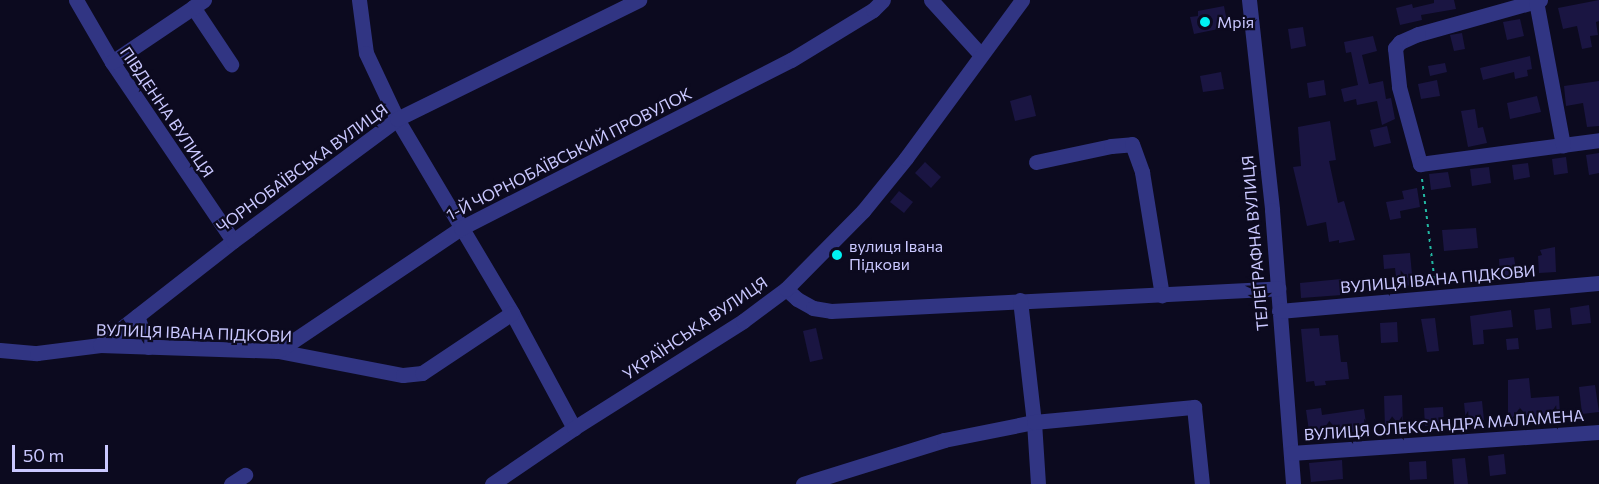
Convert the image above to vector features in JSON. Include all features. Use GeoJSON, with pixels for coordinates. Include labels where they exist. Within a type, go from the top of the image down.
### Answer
{"type":"FeatureCollection","features":[{"type":"Feature","properties":{"kind":"street","name":"ПІВДЕННА ВУЛИЦЯ"},"geometry":{"type":"LineString","coordinates":[[76,0],[112,62],[233,241]]}},
{"type":"Feature","properties":{"kind":"street"},"geometry":{"type":"LineString","coordinates":[[358,0],[366,53],[397,119],[512,314],[574,428]]}},
{"type":"Feature","properties":{"kind":"street","name":"ЧОРНОБАЇВСЬКА ВУЛИЦЯ"},"geometry":{"type":"LineString","coordinates":[[100,345],[233,241],[397,119],[639,0]]}},
{"type":"Feature","properties":{"kind":"street","name":"1-Й ЧОРНОБАЇВСЬКИЙ ПРОВУЛОК"},"geometry":{"type":"LineString","coordinates":[[278,351],[461,228],[791,60],[873,10],[883,0]]}},
{"type":"Feature","properties":{"kind":"street"},"geometry":{"type":"LineString","coordinates":[[930,0],[981,55]]}},
{"type":"Feature","properties":{"kind":"street","name":"УКРАЇНСЬКА ВУЛИЦЯ"},"geometry":{"type":"LineString","coordinates":[[492,484],[574,428],[743,321],[786,289],[863,210],[906,158],[1022,0]]}},
{"type":"Feature","properties":{"kind":"street","name":"ТЕЛЕГРАФНА ВУЛИЦЯ"},"geometry":{"type":"LineString","coordinates":[[1249,0],[1278,288],[1293,484]]}},
{"type":"Feature","properties":{"kind":"street"},"geometry":{"type":"LineString","coordinates":[[1563,144],[1538,1],[1418,34],[1406,38],[1395,48],[1399,87],[1420,164],[1599,140]]}},
{"type":"Feature","properties":{"kind":"street"},"geometry":{"type":"LineString","coordinates":[[112,62],[198,4],[231,64]]}},
{"type":"Feature","properties":{"kind":"street"},"geometry":{"type":"LineString","coordinates":[[1036,162],[1111,146],[1132,144],[1142,172],[1162,295]]}},
{"type":"Feature","properties":{"kind":"street","name":"ВУЛИЦЯ ІВАНА ПІДКОВИ"},"geometry":{"type":"LineString","coordinates":[[1279,310],[1599,283]]}},
{"type":"Feature","properties":{"kind":"street"},"geometry":{"type":"LineString","coordinates":[[786,289],[797,299],[813,308],[831,310],[1278,288]]}},
{"type":"Feature","properties":{"kind":"street"},"geometry":{"type":"LineString","coordinates":[[1020,300],[1034,422],[1038,484]]}},
{"type":"Feature","properties":{"kind":"street","name":"ВУЛИЦЯ ІВАНА ПІДКОВИ"},"geometry":{"type":"LineString","coordinates":[[0,350],[37,353],[100,345],[278,351],[403,375],[422,373],[512,314]]}},
{"type":"Feature","properties":{"kind":"street"},"geometry":{"type":"LineString","coordinates":[[137,316],[148,347]]}},
{"type":"Feature","properties":{"kind":"street"},"geometry":{"type":"LineString","coordinates":[[803,484],[944,440],[1034,422],[1194,407],[1202,484]]}},
{"type":"Feature","properties":{"kind":"street","name":"ВУЛИЦЯ ОЛЕКСАНДРА МАЛАМЕНА"},"geometry":{"type":"LineString","coordinates":[[1291,453],[1599,432]]}},
{"type":"Feature","properties":{"kind":"street"},"geometry":{"type":"LineString","coordinates":[[231,484],[245,475]]}},
{"type":"Feature","properties":{"kind":"path"},"geometry":{"type":"LineString","coordinates":[[1420,164],[1436,298]]}},
{"type":"Feature","properties":{"kind":"building"},"geometry":{"type":"Polygon","coordinates":[[[1434,0],[1454,0],[1456,9],[1421,15],[1422,20],[1400,25],[1396,8],[1412,4],[1413,8],[1434,3],[1434,0]]]}},
{"type":"Feature","properties":{"kind":"building"},"geometry":{"type":"Polygon","coordinates":[[[1599,0],[1599,21],[1596,22],[1598,35],[1590,36],[1592,47],[1582,49],[1577,26],[1563,29],[1558,8],[1599,0]]]}},
{"type":"Feature","properties":{"kind":"building","name":"Мрія"},"geometry":{"type":"Polygon","coordinates":[[[1224,6],[1228,27],[1194,34],[1190,17],[1198,16],[1198,11],[1224,6]]]}},
{"type":"Feature","properties":{"kind":"building"},"geometry":{"type":"Polygon","coordinates":[[[1520,19],[1524,36],[1507,40],[1503,22],[1520,19]]]}},
{"type":"Feature","properties":{"kind":"building"},"geometry":{"type":"Polygon","coordinates":[[[1303,27],[1306,46],[1291,49],[1288,29],[1303,27]]]}},
{"type":"Feature","properties":{"kind":"building"},"geometry":{"type":"Polygon","coordinates":[[[1462,33],[1465,49],[1454,51],[1450,35],[1462,33]]]}},
{"type":"Feature","properties":{"kind":"building"},"geometry":{"type":"Polygon","coordinates":[[[1373,36],[1377,51],[1362,55],[1369,84],[1383,81],[1386,99],[1391,98],[1395,119],[1382,125],[1377,101],[1357,105],[1356,99],[1344,102],[1341,89],[1358,85],[1351,52],[1346,53],[1344,42],[1373,36]]]}},
{"type":"Feature","properties":{"kind":"building"},"geometry":{"type":"Polygon","coordinates":[[[1530,56],[1532,69],[1527,70],[1528,76],[1515,79],[1514,72],[1483,80],[1480,68],[1530,56]]]}},
{"type":"Feature","properties":{"kind":"building"},"geometry":{"type":"Polygon","coordinates":[[[1445,63],[1447,72],[1430,76],[1428,66],[1445,63]]]}},
{"type":"Feature","properties":{"kind":"building"},"geometry":{"type":"Polygon","coordinates":[[[1221,72],[1224,89],[1203,92],[1200,76],[1221,72]]]}},
{"type":"Feature","properties":{"kind":"building"},"geometry":{"type":"Polygon","coordinates":[[[1324,80],[1326,95],[1309,98],[1307,83],[1324,80]]]}},
{"type":"Feature","properties":{"kind":"building"},"geometry":{"type":"Polygon","coordinates":[[[1437,80],[1440,96],[1421,99],[1418,84],[1437,80]]]}},
{"type":"Feature","properties":{"kind":"building"},"geometry":{"type":"Polygon","coordinates":[[[1599,81],[1599,126],[1587,127],[1583,103],[1566,106],[1564,86],[1599,81]]]}},
{"type":"Feature","properties":{"kind":"building"},"geometry":{"type":"Polygon","coordinates":[[[1031,95],[1036,116],[1015,121],[1010,101],[1031,95]]]}},
{"type":"Feature","properties":{"kind":"building"},"geometry":{"type":"Polygon","coordinates":[[[1537,96],[1541,112],[1510,119],[1507,103],[1537,96]]]}},
{"type":"Feature","properties":{"kind":"building"},"geometry":{"type":"Polygon","coordinates":[[[1475,109],[1478,128],[1483,127],[1487,143],[1468,147],[1461,111],[1475,109]]]}},
{"type":"Feature","properties":{"kind":"building"},"geometry":{"type":"Polygon","coordinates":[[[1330,121],[1336,160],[1329,161],[1338,203],[1344,201],[1355,240],[1339,243],[1339,240],[1329,242],[1326,222],[1307,226],[1293,167],[1301,166],[1298,127],[1330,121]]]}},
{"type":"Feature","properties":{"kind":"building"},"geometry":{"type":"Polygon","coordinates":[[[1387,126],[1391,143],[1374,147],[1370,130],[1387,126]]]}},
{"type":"Feature","properties":{"kind":"building"},"geometry":{"type":"Polygon","coordinates":[[[1599,153],[1599,173],[1589,175],[1586,155],[1599,153]]]}},
{"type":"Feature","properties":{"kind":"building"},"geometry":{"type":"Polygon","coordinates":[[[1566,157],[1568,173],[1554,175],[1552,159],[1566,157]]]}},
{"type":"Feature","properties":{"kind":"building"},"geometry":{"type":"Polygon","coordinates":[[[925,162],[941,177],[931,188],[915,173],[925,162]]]}},
{"type":"Feature","properties":{"kind":"building"},"geometry":{"type":"Polygon","coordinates":[[[1528,163],[1530,177],[1514,180],[1512,165],[1528,163]]]}},
{"type":"Feature","properties":{"kind":"building"},"geometry":{"type":"Polygon","coordinates":[[[1489,167],[1491,183],[1472,186],[1470,169],[1489,167]]]}},
{"type":"Feature","properties":{"kind":"building"},"geometry":{"type":"Polygon","coordinates":[[[1448,172],[1451,187],[1431,190],[1429,174],[1448,172]]]}},
{"type":"Feature","properties":{"kind":"building"},"geometry":{"type":"Polygon","coordinates":[[[1417,188],[1420,207],[1400,211],[1401,218],[1390,220],[1386,202],[1404,199],[1402,191],[1417,188]]]}},
{"type":"Feature","properties":{"kind":"building"},"geometry":{"type":"Polygon","coordinates":[[[899,191],[913,202],[904,213],[890,202],[899,191]]]}},
{"type":"Feature","properties":{"kind":"building"},"geometry":{"type":"Polygon","coordinates":[[[1476,228],[1478,248],[1444,251],[1442,230],[1476,228]]]}},
{"type":"Feature","properties":{"kind":"building"},"geometry":{"type":"Polygon","coordinates":[[[1555,247],[1556,272],[1539,273],[1538,256],[1542,255],[1540,250],[1555,247]]]}},
{"type":"Feature","properties":{"kind":"building"},"geometry":{"type":"Polygon","coordinates":[[[1410,253],[1413,285],[1397,287],[1395,268],[1384,269],[1383,255],[1410,253]]]}},
{"type":"Feature","properties":{"kind":"building"},"geometry":{"type":"Polygon","coordinates":[[[1514,257],[1516,270],[1512,270],[1512,276],[1500,277],[1499,259],[1514,257]]]}},
{"type":"Feature","properties":{"kind":"building"},"geometry":{"type":"Polygon","coordinates":[[[1341,279],[1342,295],[1301,298],[1300,283],[1341,279]]]}},
{"type":"Feature","properties":{"kind":"building"},"geometry":{"type":"Polygon","coordinates":[[[1589,305],[1591,323],[1572,325],[1570,308],[1589,305]]]}},
{"type":"Feature","properties":{"kind":"building"},"geometry":{"type":"Polygon","coordinates":[[[1550,308],[1552,328],[1536,330],[1534,310],[1550,308]]]}},
{"type":"Feature","properties":{"kind":"building"},"geometry":{"type":"Polygon","coordinates":[[[1511,310],[1513,327],[1483,330],[1484,344],[1473,345],[1470,316],[1511,310]]]}},
{"type":"Feature","properties":{"kind":"building"},"geometry":{"type":"Polygon","coordinates":[[[1435,318],[1439,351],[1427,352],[1421,319],[1435,318]]]}},
{"type":"Feature","properties":{"kind":"building"},"geometry":{"type":"Polygon","coordinates":[[[1397,322],[1398,342],[1381,343],[1380,323],[1397,322]]]}},
{"type":"Feature","properties":{"kind":"building"},"geometry":{"type":"Polygon","coordinates":[[[816,328],[823,359],[810,362],[803,331],[816,328]]]}},
{"type":"Feature","properties":{"kind":"building"},"geometry":{"type":"Polygon","coordinates":[[[1319,328],[1320,336],[1338,335],[1341,362],[1347,362],[1349,379],[1325,381],[1326,385],[1315,386],[1314,381],[1306,382],[1301,329],[1319,328]]]}},
{"type":"Feature","properties":{"kind":"building"},"geometry":{"type":"Polygon","coordinates":[[[1518,338],[1519,349],[1507,350],[1506,339],[1518,338]]]}},
{"type":"Feature","properties":{"kind":"building"},"geometry":{"type":"Polygon","coordinates":[[[1529,378],[1531,398],[1559,396],[1560,415],[1508,422],[1508,380],[1529,378]]]}},
{"type":"Feature","properties":{"kind":"building"},"geometry":{"type":"Polygon","coordinates":[[[1595,385],[1599,412],[1582,414],[1579,387],[1595,385]]]}},
{"type":"Feature","properties":{"kind":"building"},"geometry":{"type":"Polygon","coordinates":[[[1402,395],[1403,427],[1385,428],[1384,396],[1402,395]]]}},
{"type":"Feature","properties":{"kind":"building"},"geometry":{"type":"Polygon","coordinates":[[[1482,401],[1484,420],[1466,422],[1464,403],[1482,401]]]}},
{"type":"Feature","properties":{"kind":"building"},"geometry":{"type":"Polygon","coordinates":[[[1443,407],[1444,424],[1425,426],[1424,408],[1443,407]]]}},
{"type":"Feature","properties":{"kind":"building"},"geometry":{"type":"Polygon","coordinates":[[[1321,408],[1322,415],[1364,409],[1367,430],[1310,438],[1306,410],[1321,408]]]}},
{"type":"Feature","properties":{"kind":"building"},"geometry":{"type":"Polygon","coordinates":[[[1504,454],[1506,474],[1490,476],[1488,456],[1504,454]]]}},
{"type":"Feature","properties":{"kind":"building"},"geometry":{"type":"Polygon","coordinates":[[[1465,458],[1468,484],[1454,484],[1452,459],[1465,458]]]}},
{"type":"Feature","properties":{"kind":"building"},"geometry":{"type":"Polygon","coordinates":[[[1342,460],[1343,479],[1311,482],[1309,463],[1342,460]]]}},
{"type":"Feature","properties":{"kind":"building"},"geometry":{"type":"Polygon","coordinates":[[[1426,461],[1427,479],[1410,480],[1409,462],[1426,461]]]}},
{"type":"Feature","properties":{"kind":"place","name":"Мрія"},"geometry":{"type":"Point","coordinates":[1205,22]}},
{"type":"Feature","properties":{"kind":"place","name":"вулиця Івана Підкови"},"geometry":{"type":"Point","coordinates":[837,255]}}]}
